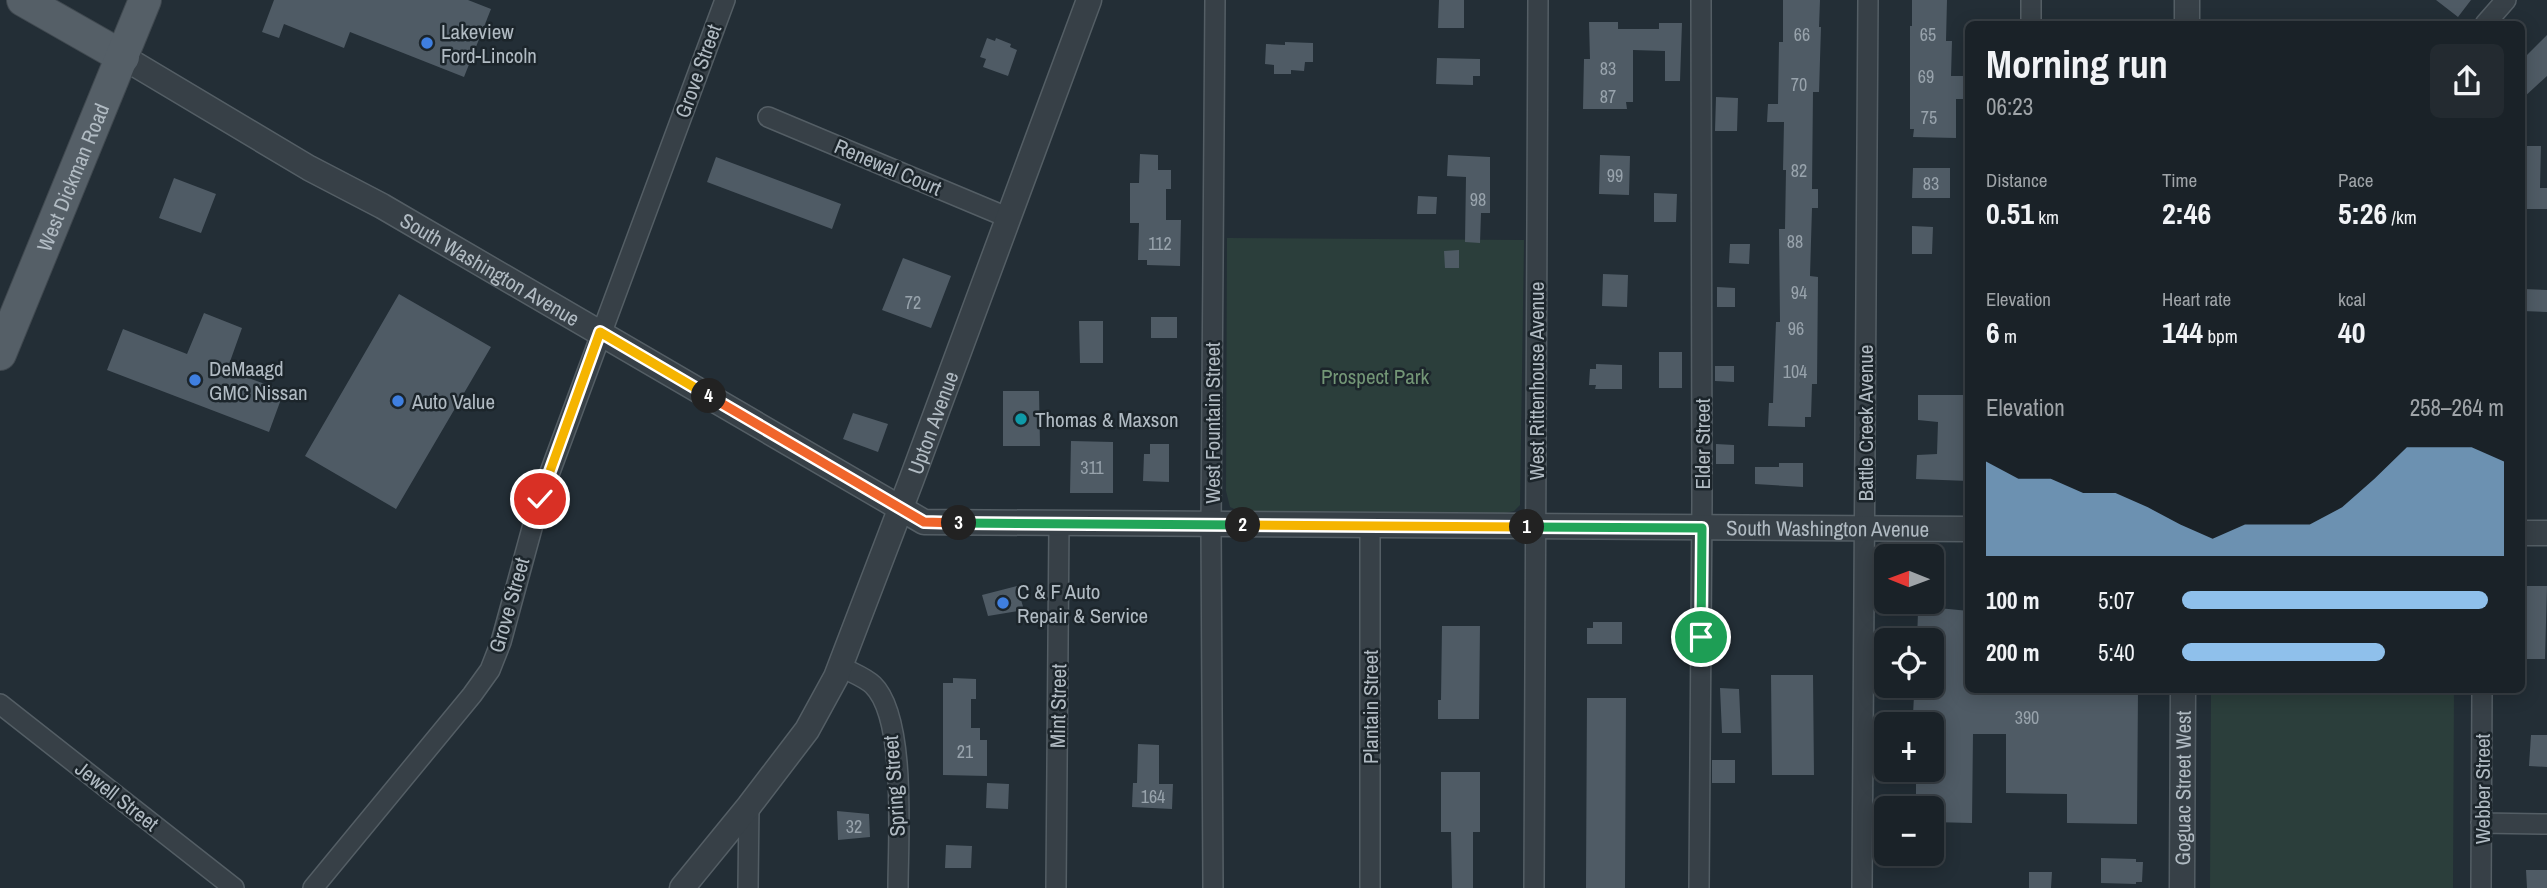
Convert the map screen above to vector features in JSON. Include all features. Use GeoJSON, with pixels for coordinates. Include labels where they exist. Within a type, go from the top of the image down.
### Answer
{"type":"FeatureCollection","features":[{"type":"Feature","properties":{"kind":"main road","name":"South Washington Avenue"},"geometry":{"type":"LineString","coordinates":[[23,0],[122,57]]}},
{"type":"Feature","properties":{"kind":"main road","name":"West Dickman Road"},"geometry":{"type":"LineString","coordinates":[[0,354],[145,0]]}},
{"type":"Feature","properties":{"kind":"street","name":"Grove Street"},"geometry":{"type":"LineString","coordinates":[[313,888],[490,670],[501,642],[540,499],[724,0]]}},
{"type":"Feature","properties":{"kind":"street","name":"Upton Avenue"},"geometry":{"type":"LineString","coordinates":[[682,888],[750,806],[807,730],[840,666],[1089,0]]}},
{"type":"Feature","properties":{"kind":"street","name":"West Fountain Street"},"geometry":{"type":"LineString","coordinates":[[1213,888],[1211,525],[1215,0]]}},
{"type":"Feature","properties":{"kind":"street","name":"West Rittenhouse Avenue"},"geometry":{"type":"LineString","coordinates":[[1535,888],[1538,0]]}},
{"type":"Feature","properties":{"kind":"street","name":"Elder Street"},"geometry":{"type":"LineString","coordinates":[[1699,888],[1702,528],[1701,0]]}},
{"type":"Feature","properties":{"kind":"street","name":"Battle Creek Avenue"},"geometry":{"type":"LineString","coordinates":[[1863,888],[1868,0]]}},
{"type":"Feature","properties":{"kind":"street"},"geometry":{"type":"LineString","coordinates":[[2031,0],[2031,21]]}},
{"type":"Feature","properties":{"kind":"street"},"geometry":{"type":"LineString","coordinates":[[2187,21],[2188,0]]}},
{"type":"Feature","properties":{"kind":"street"},"geometry":{"type":"LineString","coordinates":[[2488,21],[2505,0]]}},
{"type":"Feature","properties":{"kind":"street","name":"South Washington Avenue"},"geometry":{"type":"LineString","coordinates":[[122,57],[924,522],[1965,530]]}},
{"type":"Feature","properties":{"kind":"street","name":"Renewal Court"},"geometry":{"type":"LineString","coordinates":[[768,117],[1009,218]]}},
{"type":"Feature","properties":{"kind":"street","name":"Mint Street"},"geometry":{"type":"LineString","coordinates":[[1056,888],[1059,524]]}},
{"type":"Feature","properties":{"kind":"street","name":"Plantain Street"},"geometry":{"type":"LineString","coordinates":[[1370,526],[1370,888]]}},
{"type":"Feature","properties":{"kind":"street"},"geometry":{"type":"LineString","coordinates":[[2525,533],[2547,533]]}},
{"type":"Feature","properties":{"kind":"street","name":"Spring Street"},"geometry":{"type":"LineString","coordinates":[[840,666],[872,684],[887,711],[898,769],[898,888]]}},
{"type":"Feature","properties":{"kind":"street","name":"Goguac Street West"},"geometry":{"type":"LineString","coordinates":[[2182,888],[2183,693]]}},
{"type":"Feature","properties":{"kind":"street","name":"Webber Street"},"geometry":{"type":"LineString","coordinates":[[2481,888],[2482,693]]}},
{"type":"Feature","properties":{"kind":"street","name":"Jewell Street"},"geometry":{"type":"LineString","coordinates":[[0,704],[234,888]]}},
{"type":"Feature","properties":{"kind":"street"},"geometry":{"type":"LineString","coordinates":[[748,888],[750,806]]}},
{"type":"Feature","properties":{"kind":"street"},"geometry":{"type":"LineString","coordinates":[[2482,823],[2547,824]]}},
{"type":"Feature","properties":{"kind":"green space","name":"Prospect Park"},"geometry":{"type":"Polygon","coordinates":[[[1227,238],[1524,240],[1520,505],[1514,511],[1501,514],[1241,512],[1230,507],[1226,491],[1227,238]]]}},
{"type":"Feature","properties":{"kind":"green space"},"geometry":{"type":"Polygon","coordinates":[[[2211,693],[2454,693],[2453,888],[2210,888],[2211,693]]]}},
{"type":"Feature","properties":{"kind":"building","name":"Lakeview Ford-Lincoln"},"geometry":{"type":"Polygon","coordinates":[[[274,0],[468,0],[491,9],[464,77],[350,32],[344,48],[284,24],[279,38],[262,32],[274,0]]]}},
{"type":"Feature","properties":{"kind":"building"},"geometry":{"type":"Polygon","coordinates":[[[1439,0],[1464,0],[1464,28],[1438,28],[1439,0]]]}},
{"type":"Feature","properties":{"kind":"building"},"geometry":{"type":"Polygon","coordinates":[[[1783,0],[1820,0],[1819,92],[1813,92],[1812,189],[1818,189],[1818,208],[1812,208],[1810,276],[1818,277],[1817,384],[1812,384],[1811,417],[1805,417],[1805,427],[1768,426],[1769,403],[1773,403],[1776,322],[1780,322],[1779,229],[1785,229],[1786,170],[1783,170],[1784,122],[1767,122],[1768,104],[1778,104],[1783,0]]]}},
{"type":"Feature","properties":{"kind":"building"},"geometry":{"type":"Polygon","coordinates":[[[1912,0],[1947,0],[1946,41],[1952,41],[1951,76],[1965,76],[1965,99],[1956,99],[1956,138],[1913,137],[1914,129],[1910,129],[1912,0]]]}},
{"type":"Feature","properties":{"kind":"building"},"geometry":{"type":"Polygon","coordinates":[[[2436,0],[2471,0],[2458,17],[2436,0]]]}},
{"type":"Feature","properties":{"kind":"building"},"geometry":{"type":"Polygon","coordinates":[[[1589,22],[1618,22],[1618,29],[1659,29],[1659,23],[1682,23],[1680,81],[1665,81],[1665,51],[1633,50],[1633,102],[1626,102],[1627,109],[1583,109],[1584,59],[1590,59],[1589,22]]]}},
{"type":"Feature","properties":{"kind":"building"},"geometry":{"type":"Polygon","coordinates":[[[2547,35],[2547,76],[2525,96],[2525,57],[2547,35]]]}},
{"type":"Feature","properties":{"kind":"building"},"geometry":{"type":"Polygon","coordinates":[[[987,38],[995,41],[996,38],[1011,44],[1010,47],[1017,50],[1008,76],[983,67],[986,59],[980,57],[987,38]]]}},
{"type":"Feature","properties":{"kind":"building"},"geometry":{"type":"Polygon","coordinates":[[[1285,42],[1313,43],[1313,62],[1305,62],[1304,71],[1291,70],[1291,74],[1274,74],[1274,65],[1265,64],[1266,44],[1285,45],[1285,42]]]}},
{"type":"Feature","properties":{"kind":"building"},"geometry":{"type":"Polygon","coordinates":[[[1437,58],[1480,59],[1480,76],[1473,76],[1473,85],[1436,84],[1437,58]]]}},
{"type":"Feature","properties":{"kind":"building"},"geometry":{"type":"Polygon","coordinates":[[[1716,97],[1738,98],[1737,131],[1715,131],[1716,97]]]}},
{"type":"Feature","properties":{"kind":"building"},"geometry":{"type":"Polygon","coordinates":[[[2525,146],[2541,146],[2540,188],[2547,188],[2547,209],[2525,209],[2525,146]]]}},
{"type":"Feature","properties":{"kind":"building"},"geometry":{"type":"Polygon","coordinates":[[[1140,154],[1158,155],[1158,170],[1171,170],[1171,189],[1166,189],[1166,220],[1181,220],[1180,266],[1147,265],[1147,260],[1138,260],[1139,223],[1130,223],[1130,183],[1139,183],[1140,154]]]}},
{"type":"Feature","properties":{"kind":"building"},"geometry":{"type":"Polygon","coordinates":[[[1448,155],[1490,157],[1490,213],[1481,213],[1480,243],[1465,242],[1466,177],[1447,176],[1448,155]]]}},
{"type":"Feature","properties":{"kind":"building"},"geometry":{"type":"Polygon","coordinates":[[[1600,155],[1630,156],[1629,195],[1599,194],[1600,155]]]}},
{"type":"Feature","properties":{"kind":"building"},"geometry":{"type":"Polygon","coordinates":[[[716,157],[841,204],[832,229],[707,182],[716,157]]]}},
{"type":"Feature","properties":{"kind":"building"},"geometry":{"type":"Polygon","coordinates":[[[1913,168],[1950,168],[1950,198],[1912,198],[1913,168]]]}},
{"type":"Feature","properties":{"kind":"building"},"geometry":{"type":"Polygon","coordinates":[[[174,178],[216,194],[201,233],[159,218],[174,178]]]}},
{"type":"Feature","properties":{"kind":"building"},"geometry":{"type":"Polygon","coordinates":[[[1654,193],[1677,194],[1676,222],[1654,222],[1654,193]]]}},
{"type":"Feature","properties":{"kind":"building"},"geometry":{"type":"Polygon","coordinates":[[[1418,196],[1437,197],[1436,214],[1417,214],[1418,196]]]}},
{"type":"Feature","properties":{"kind":"building"},"geometry":{"type":"Polygon","coordinates":[[[1912,226],[1933,227],[1932,254],[1912,254],[1912,226]]]}},
{"type":"Feature","properties":{"kind":"building"},"geometry":{"type":"Polygon","coordinates":[[[1730,244],[1750,244],[1749,264],[1729,263],[1730,244]]]}},
{"type":"Feature","properties":{"kind":"building"},"geometry":{"type":"Polygon","coordinates":[[[1459,250],[1459,268],[1445,268],[1444,251],[1459,250]]]}},
{"type":"Feature","properties":{"kind":"building"},"geometry":{"type":"Polygon","coordinates":[[[903,258],[951,276],[931,328],[882,310],[903,258]]]}},
{"type":"Feature","properties":{"kind":"building"},"geometry":{"type":"Polygon","coordinates":[[[1603,274],[1628,275],[1627,307],[1602,306],[1603,274]]]}},
{"type":"Feature","properties":{"kind":"building"},"geometry":{"type":"Polygon","coordinates":[[[1717,287],[1735,288],[1735,307],[1717,307],[1717,287]]]}},
{"type":"Feature","properties":{"kind":"building"},"geometry":{"type":"Polygon","coordinates":[[[2525,289],[2547,290],[2547,312],[2525,311],[2525,289]]]}},
{"type":"Feature","properties":{"kind":"building","name":"Auto Value"},"geometry":{"type":"Polygon","coordinates":[[[399,294],[491,347],[396,509],[305,456],[399,294]]]}},
{"type":"Feature","properties":{"kind":"building","name":"DeMaagd GMC Nissan"},"geometry":{"type":"Polygon","coordinates":[[[204,313],[242,328],[227,370],[284,391],[269,432],[107,370],[123,329],[187,354],[204,313]]]}},
{"type":"Feature","properties":{"kind":"building"},"geometry":{"type":"Polygon","coordinates":[[[1151,317],[1177,317],[1177,338],[1151,338],[1151,317]]]}},
{"type":"Feature","properties":{"kind":"building"},"geometry":{"type":"Polygon","coordinates":[[[1079,321],[1103,321],[1103,363],[1080,363],[1079,321]]]}},
{"type":"Feature","properties":{"kind":"building"},"geometry":{"type":"Polygon","coordinates":[[[1659,352],[1682,352],[1682,388],[1659,388],[1659,352]]]}},
{"type":"Feature","properties":{"kind":"building"},"geometry":{"type":"Polygon","coordinates":[[[1596,364],[1622,365],[1622,389],[1595,389],[1596,385],[1589,385],[1590,369],[1596,369],[1596,364]]]}},
{"type":"Feature","properties":{"kind":"building"},"geometry":{"type":"Polygon","coordinates":[[[1715,366],[1734,366],[1734,382],[1715,381],[1715,366]]]}},
{"type":"Feature","properties":{"kind":"building","name":"Thomas & Maxson"},"geometry":{"type":"Polygon","coordinates":[[[1003,391],[1039,391],[1040,446],[1003,446],[1003,391]]]}},
{"type":"Feature","properties":{"kind":"building"},"geometry":{"type":"Polygon","coordinates":[[[1918,395],[1965,395],[1965,481],[1916,479],[1917,455],[1937,454],[1938,422],[1918,420],[1918,395]]]}},
{"type":"Feature","properties":{"kind":"building"},"geometry":{"type":"Polygon","coordinates":[[[853,413],[888,424],[878,452],[843,439],[853,413]]]}},
{"type":"Feature","properties":{"kind":"building"},"geometry":{"type":"Polygon","coordinates":[[[1071,441],[1113,442],[1113,493],[1070,493],[1071,441]]]}},
{"type":"Feature","properties":{"kind":"building"},"geometry":{"type":"Polygon","coordinates":[[[1150,444],[1169,444],[1169,482],[1143,481],[1144,454],[1150,454],[1150,444]]]}},
{"type":"Feature","properties":{"kind":"building"},"geometry":{"type":"Polygon","coordinates":[[[1716,444],[1734,445],[1734,464],[1716,464],[1716,444]]]}},
{"type":"Feature","properties":{"kind":"building"},"geometry":{"type":"Polygon","coordinates":[[[1779,463],[1803,463],[1803,487],[1755,484],[1755,467],[1779,467],[1779,463]]]}},
{"type":"Feature","properties":{"kind":"building","name":"C & F Auto Repair & Service"},"geometry":{"type":"Polygon","coordinates":[[[1017,586],[1024,610],[988,616],[982,595],[1017,586]]]}},
{"type":"Feature","properties":{"kind":"building"},"geometry":{"type":"Polygon","coordinates":[[[2525,586],[2547,586],[2545,659],[2526,659],[2525,586]]]}},
{"type":"Feature","properties":{"kind":"building"},"geometry":{"type":"Polygon","coordinates":[[[1944,609],[1965,611],[1965,693],[2138,693],[2137,824],[2067,823],[2067,794],[2006,793],[2006,734],[1973,734],[1972,823],[1944,822],[1944,796],[1916,796],[1916,782],[1944,782],[1944,712],[1913,712],[1914,698],[1944,698],[1944,628],[1917,628],[1918,614],[1944,614],[1944,609]]]}},
{"type":"Feature","properties":{"kind":"building"},"geometry":{"type":"Polygon","coordinates":[[[1593,622],[1622,622],[1622,644],[1587,644],[1587,628],[1593,628],[1593,622]]]}},
{"type":"Feature","properties":{"kind":"building"},"geometry":{"type":"Polygon","coordinates":[[[1442,626],[1480,626],[1479,719],[1438,719],[1438,700],[1441,700],[1442,626]]]}},
{"type":"Feature","properties":{"kind":"building"},"geometry":{"type":"Polygon","coordinates":[[[1771,675],[1813,675],[1814,775],[1772,775],[1771,675]]]}},
{"type":"Feature","properties":{"kind":"building"},"geometry":{"type":"Polygon","coordinates":[[[953,678],[976,679],[976,699],[971,699],[971,728],[980,728],[980,740],[987,740],[987,776],[943,775],[943,683],[953,683],[953,678]]]}},
{"type":"Feature","properties":{"kind":"building"},"geometry":{"type":"Polygon","coordinates":[[[1720,688],[1739,689],[1741,733],[1722,733],[1720,688]]]}},
{"type":"Feature","properties":{"kind":"building"},"geometry":{"type":"Polygon","coordinates":[[[1587,698],[1626,698],[1625,888],[1586,888],[1587,698]]]}},
{"type":"Feature","properties":{"kind":"building"},"geometry":{"type":"Polygon","coordinates":[[[2531,735],[2547,735],[2547,767],[2529,766],[2531,735]]]}},
{"type":"Feature","properties":{"kind":"building"},"geometry":{"type":"Polygon","coordinates":[[[1138,744],[1159,745],[1159,784],[1173,784],[1172,809],[1132,807],[1133,783],[1137,783],[1138,744]]]}},
{"type":"Feature","properties":{"kind":"building"},"geometry":{"type":"Polygon","coordinates":[[[1712,760],[1735,760],[1735,783],[1712,783],[1712,760]]]}},
{"type":"Feature","properties":{"kind":"building"},"geometry":{"type":"Polygon","coordinates":[[[1441,772],[1480,772],[1480,832],[1473,832],[1473,888],[1452,888],[1451,832],[1441,832],[1441,772]]]}},
{"type":"Feature","properties":{"kind":"building"},"geometry":{"type":"Polygon","coordinates":[[[987,783],[1009,784],[1008,809],[986,808],[987,783]]]}},
{"type":"Feature","properties":{"kind":"building"},"geometry":{"type":"Polygon","coordinates":[[[837,811],[869,814],[870,837],[838,840],[837,811]]]}},
{"type":"Feature","properties":{"kind":"building"},"geometry":{"type":"Polygon","coordinates":[[[946,845],[972,846],[971,868],[945,868],[946,845]]]}},
{"type":"Feature","properties":{"kind":"building"},"geometry":{"type":"Polygon","coordinates":[[[2101,858],[2136,859],[2136,862],[2143,862],[2142,882],[2101,883],[2101,858]]]}},
{"type":"Feature","properties":{"kind":"building"},"geometry":{"type":"Polygon","coordinates":[[[2526,870],[2547,870],[2547,888],[2527,888],[2526,870]]]}},
{"type":"Feature","properties":{"kind":"building"},"geometry":{"type":"Polygon","coordinates":[[[2029,872],[2052,872],[2051,888],[2029,888],[2029,872]]]}},
{"type":"Feature","properties":{"kind":"place","name":"Lakeview Ford-Lincoln"},"geometry":{"type":"Point","coordinates":[427,43]}},
{"type":"Feature","properties":{"kind":"place","name":"DeMaagd GMC Nissan"},"geometry":{"type":"Point","coordinates":[195,380]}},
{"type":"Feature","properties":{"kind":"place","name":"Auto Value"},"geometry":{"type":"Point","coordinates":[398,401]}},
{"type":"Feature","properties":{"kind":"place","name":"Thomas & Maxson"},"geometry":{"type":"Point","coordinates":[1021,419]}},
{"type":"Feature","properties":{"kind":"place","name":"C & F Auto Repair & Service"},"geometry":{"type":"Point","coordinates":[1003,603]}},
{"type":"Feature","properties":{"kind":"route"},"geometry":{"type":"LineString","coordinates":[[540,499],[600,332],[924,522],[1702,528],[1701,637]]}}]}
